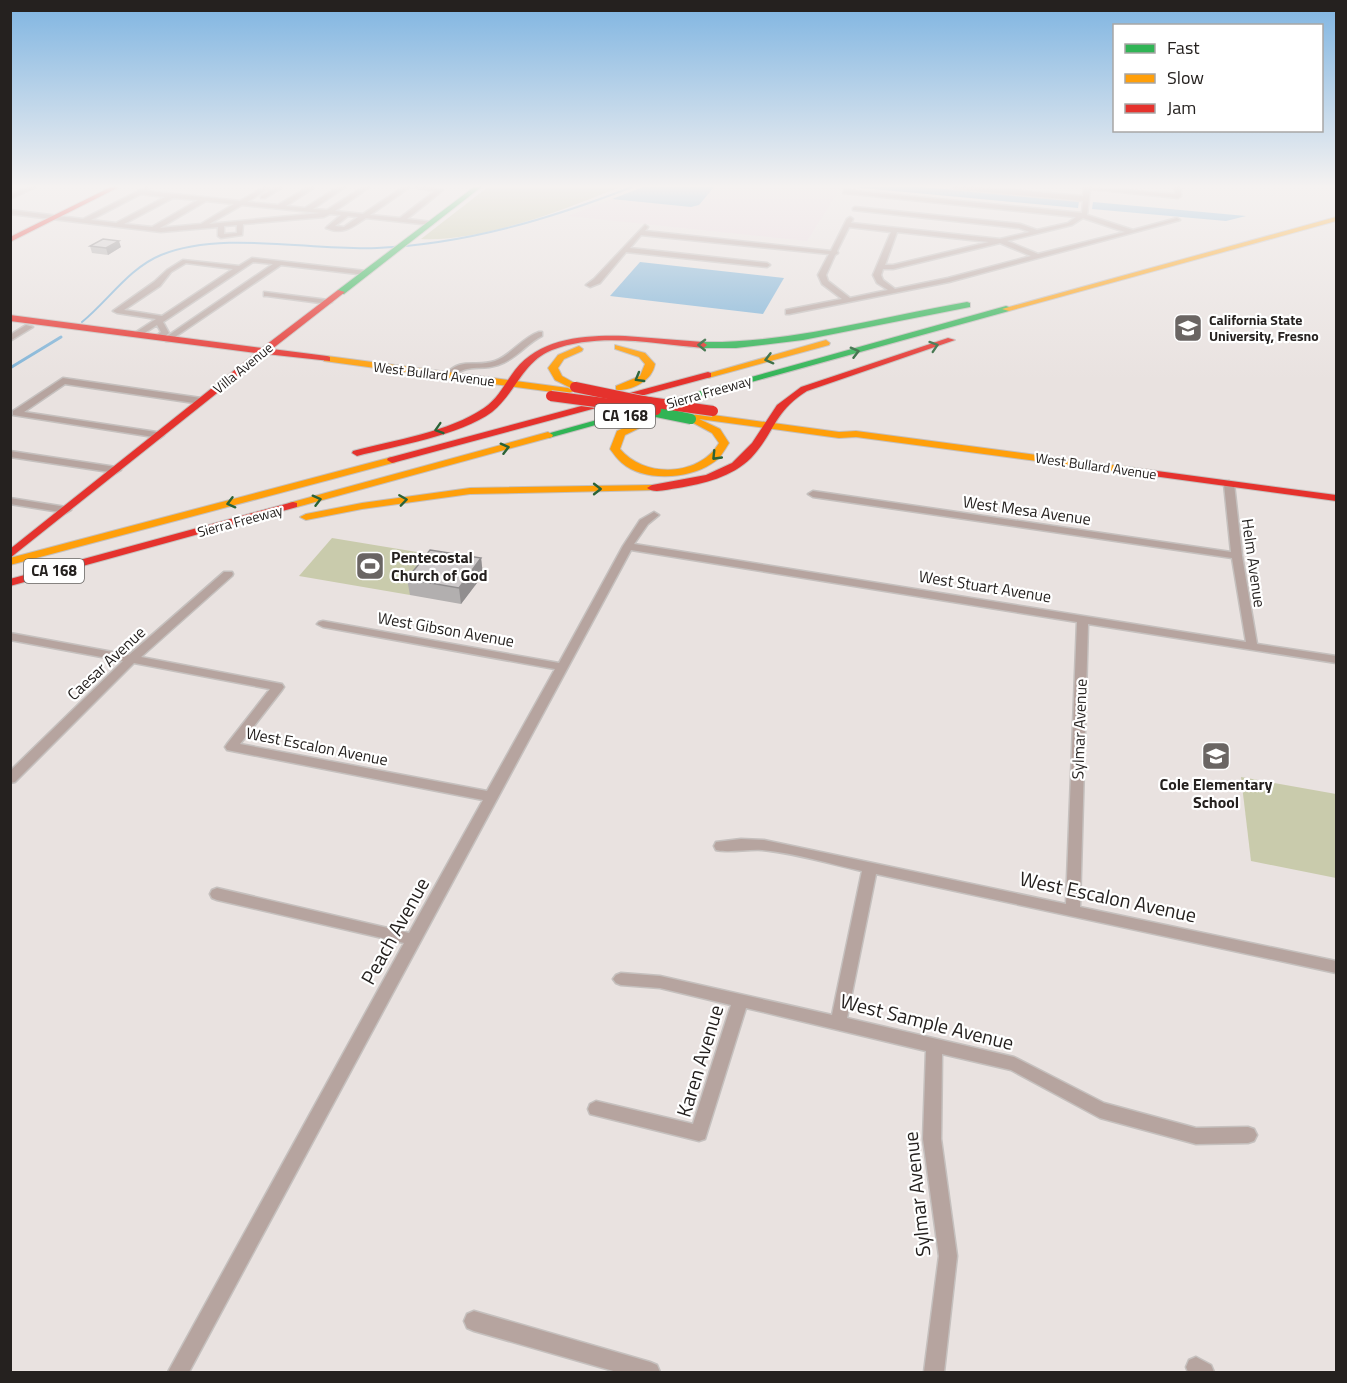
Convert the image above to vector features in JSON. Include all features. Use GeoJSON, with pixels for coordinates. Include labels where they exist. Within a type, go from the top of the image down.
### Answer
{"type":"FeatureCollection","features":[{"type":"Feature","properties":{"kind":"main road","name":"Villa Avenue"},"geometry":{"type":"LineString","coordinates":[[10,555],[260,354],[393,252]]}},
{"type":"Feature","properties":{"kind":"main road","name":"Sierra Freeway"},"geometry":{"type":"LineString","coordinates":[[10,562],[1166,252]]}},
{"type":"Feature","properties":{"kind":"main road","name":"Sierra Freeway"},"geometry":{"type":"LineString","coordinates":[[10,583],[1220,252]]}},
{"type":"Feature","properties":{"kind":"main road"},"geometry":{"type":"LineString","coordinates":[[98,560],[362,506],[460,493],[646,489],[688,484],[717,475],[739,463],[755,446],[767,421],[791,396],[804,389],[1151,271]]}},
{"type":"Feature","properties":{"kind":"main road"},"geometry":{"type":"LineString","coordinates":[[340,458],[481,414],[492,407],[526,362],[551,347],[571,342],[599,339],[734,345],[786,340],[935,308],[967,305]]}},
{"type":"Feature","properties":{"kind":"main road","name":"West Bullard Avenue"},"geometry":{"type":"LineString","coordinates":[[10,318],[164,338],[373,372],[507,387],[572,389],[713,411],[839,435],[856,434],[1336,498]]}},
{"type":"Feature","properties":{"kind":"main road","name":"West Bullard Avenue"},"geometry":{"type":"LineString","coordinates":[[10,325],[449,375],[551,396],[695,417],[767,421]]}},
{"type":"Feature","properties":{"kind":"main road"},"geometry":{"type":"LineString","coordinates":[[29,327],[40,325],[99,330]]}},
{"type":"Feature","properties":{"kind":"main road"},"geometry":{"type":"LineString","coordinates":[[409,455],[635,382],[648,374],[650,364],[640,354],[617,347],[599,346],[574,350],[561,357],[553,368],[556,376],[572,389]]}},
{"type":"Feature","properties":{"kind":"main road"},"geometry":{"type":"LineString","coordinates":[[695,417],[717,432],[724,444],[719,456],[705,466],[682,471],[647,470],[628,463],[617,454],[615,449],[617,438],[630,427],[824,360]]}},
{"type":"Feature","properties":{"kind":"main road"},"geometry":{"type":"LineString","coordinates":[[373,372],[439,377],[449,375]]}},
{"type":"Feature","properties":{"kind":"main road"},"geometry":{"type":"LineString","coordinates":[[10,555],[308,468]]}},
{"type":"Feature","properties":{"kind":"street"},"geometry":{"type":"LineString","coordinates":[[590,285],[597,281],[624,252]]}},
{"type":"Feature","properties":{"kind":"street"},"geometry":{"type":"LineString","coordinates":[[640,252],[767,265]]}},
{"type":"Feature","properties":{"kind":"street"},"geometry":{"type":"LineString","coordinates":[[761,274],[775,252]]}},
{"type":"Feature","properties":{"kind":"street"},"geometry":{"type":"LineString","coordinates":[[821,252],[835,253],[822,275],[825,282],[848,300]]}},
{"type":"Feature","properties":{"kind":"street"},"geometry":{"type":"LineString","coordinates":[[886,252],[877,275],[880,281],[894,291]]}},
{"type":"Feature","properties":{"kind":"street"},"geometry":{"type":"LineString","coordinates":[[880,267],[893,267],[957,252]]}},
{"type":"Feature","properties":{"kind":"street"},"geometry":{"type":"LineString","coordinates":[[1025,252],[1038,257]]}},
{"type":"Feature","properties":{"kind":"street"},"geometry":{"type":"LineString","coordinates":[[789,312],[894,291],[1059,252]]}},
{"type":"Feature","properties":{"kind":"street"},"geometry":{"type":"LineString","coordinates":[[137,334],[252,260],[366,273]]}},
{"type":"Feature","properties":{"kind":"street"},"geometry":{"type":"LineString","coordinates":[[161,319],[117,311],[157,284],[169,271],[185,261],[240,268]]}},
{"type":"Feature","properties":{"kind":"street"},"geometry":{"type":"LineString","coordinates":[[164,338],[280,263]]}},
{"type":"Feature","properties":{"kind":"street"},"geometry":{"type":"LineString","coordinates":[[267,294],[328,302]]}},
{"type":"Feature","properties":{"kind":"street"},"geometry":{"type":"LineString","coordinates":[[161,319],[164,338]]}},
{"type":"Feature","properties":{"kind":"street"},"geometry":{"type":"LineString","coordinates":[[10,339],[29,327]]}},
{"type":"Feature","properties":{"kind":"street"},"geometry":{"type":"LineString","coordinates":[[449,375],[462,365],[486,365],[500,362],[521,344],[539,334]]}},
{"type":"Feature","properties":{"kind":"street"},"geometry":{"type":"LineString","coordinates":[[160,435],[16,413],[63,381],[201,401]]}},
{"type":"Feature","properties":{"kind":"street"},"geometry":{"type":"LineString","coordinates":[[10,454],[116,470]]}},
{"type":"Feature","properties":{"kind":"street","name":"Helm Avenue"},"geometry":{"type":"LineString","coordinates":[[1229,484],[1237,556],[1252,646]]}},
{"type":"Feature","properties":{"kind":"street","name":"West Mesa Avenue"},"geometry":{"type":"LineString","coordinates":[[813,494],[1237,556]]}},
{"type":"Feature","properties":{"kind":"street"},"geometry":{"type":"LineString","coordinates":[[10,501],[66,510]]}},
{"type":"Feature","properties":{"kind":"street","name":"Peach Avenue"},"geometry":{"type":"LineString","coordinates":[[178,1372],[628,546],[644,522],[654,515]]}},
{"type":"Feature","properties":{"kind":"street","name":"West Stuart Avenue"},"geometry":{"type":"LineString","coordinates":[[628,546],[1336,660]]}},
{"type":"Feature","properties":{"kind":"street","name":"Caesar Avenue"},"geometry":{"type":"LineString","coordinates":[[10,779],[135,658],[228,574]]}},
{"type":"Feature","properties":{"kind":"street","name":"Sylmar Avenue"},"geometry":{"type":"LineString","coordinates":[[1073,911],[1083,619]]}},
{"type":"Feature","properties":{"kind":"street","name":"West Gibson Avenue"},"geometry":{"type":"LineString","coordinates":[[323,624],[563,667]]}},
{"type":"Feature","properties":{"kind":"street","name":"West Escalon Avenue"},"geometry":{"type":"LineString","coordinates":[[10,636],[278,687],[231,747],[492,797]]}},
{"type":"Feature","properties":{"kind":"street","name":"West Escalon Avenue"},"geometry":{"type":"LineString","coordinates":[[721,846],[764,844],[1336,967]]}},
{"type":"Feature","properties":{"kind":"street"},"geometry":{"type":"LineString","coordinates":[[838,1022],[870,868]]}},
{"type":"Feature","properties":{"kind":"street"},"geometry":{"type":"LineString","coordinates":[[217,894],[414,940]]}},
{"type":"Feature","properties":{"kind":"street","name":"West Sample Avenue"},"geometry":{"type":"LineString","coordinates":[[621,979],[660,982],[1014,1064],[1100,1110],[1196,1136],[1248,1135]]}},
{"type":"Feature","properties":{"kind":"street","name":"Karen Avenue"},"geometry":{"type":"LineString","coordinates":[[596,1108],[699,1133],[740,1001]]}},
{"type":"Feature","properties":{"kind":"street","name":"Sylmar Avenue"},"geometry":{"type":"LineString","coordinates":[[934,1046],[932,1139],[948,1256],[934,1372]]}},
{"type":"Feature","properties":{"kind":"street"},"geometry":{"type":"LineString","coordinates":[[474,1321],[650,1372]]}},
{"type":"Feature","properties":{"kind":"green space","name":"Pentecostal Church of God"},"geometry":{"type":"Polygon","coordinates":[[[332,538],[441,556],[410,595],[299,576],[332,538]]]}},
{"type":"Feature","properties":{"kind":"green space"},"geometry":{"type":"Polygon","coordinates":[[[1241,777],[1336,794],[1336,878],[1251,861],[1241,777]]]}},
{"type":"Feature","properties":{"kind":"water"},"geometry":{"type":"Polygon","coordinates":[[[640,262],[784,278],[763,314],[610,296],[640,262]]]}},
{"type":"Feature","properties":{"kind":"building"},"geometry":{"type":"Polygon","coordinates":[[[430,550],[481,558],[459,588],[407,579],[430,550]]]}},
{"type":"Feature","properties":{"kind":"waterway"},"geometry":{"type":"LineString","coordinates":[[82,322],[139,268],[161,255],[173,252]]}},
{"type":"Feature","properties":{"kind":"waterway"},"geometry":{"type":"LineString","coordinates":[[10,368],[61,337]]}},
{"type":"Feature","properties":{"kind":"traffic: fast"},"geometry":{"type":"LineString","coordinates":[[341,292],[394,252]]}},
{"type":"Feature","properties":{"kind":"traffic: fast"},"geometry":{"type":"LineString","coordinates":[[703,345],[770,343],[967,305]]}},
{"type":"Feature","properties":{"kind":"traffic: fast"},"geometry":{"type":"LineString","coordinates":[[548,435],[1006,309]]}},
{"type":"Feature","properties":{"kind":"traffic: fast"},"geometry":{"type":"LineString","coordinates":[[637,408],[691,419]]}},
{"type":"Feature","properties":{"kind":"traffic: slow"},"geometry":{"type":"LineString","coordinates":[[1006,309],[1217,252]]}},
{"type":"Feature","properties":{"kind":"traffic: slow"},"geometry":{"type":"LineString","coordinates":[[708,375],[826,343]]}},
{"type":"Feature","properties":{"kind":"traffic: slow"},"geometry":{"type":"LineString","coordinates":[[618,347],[642,355],[650,364],[644,378],[619,388]]}},
{"type":"Feature","properties":{"kind":"traffic: slow"},"geometry":{"type":"LineString","coordinates":[[575,387],[558,378],[553,368],[561,357],[579,349]]}},
{"type":"Feature","properties":{"kind":"traffic: slow"},"geometry":{"type":"LineString","coordinates":[[327,359],[568,391]]}},
{"type":"Feature","properties":{"kind":"traffic: slow"},"geometry":{"type":"LineString","coordinates":[[698,416],[839,435],[856,434],[1135,471]]}},
{"type":"Feature","properties":{"kind":"traffic: slow"},"geometry":{"type":"LineString","coordinates":[[648,420],[621,433],[615,449],[626,462],[652,472],[667,473],[696,468],[708,462],[718,454],[724,443],[716,431],[691,419]]}},
{"type":"Feature","properties":{"kind":"traffic: slow"},"geometry":{"type":"LineString","coordinates":[[293,505],[548,435]]}},
{"type":"Feature","properties":{"kind":"traffic: slow"},"geometry":{"type":"LineString","coordinates":[[10,562],[392,460]]}},
{"type":"Feature","properties":{"kind":"traffic: slow"},"geometry":{"type":"LineString","coordinates":[[306,517],[362,506],[470,491],[652,488]]}},
{"type":"Feature","properties":{"kind":"traffic: jam"},"geometry":{"type":"LineString","coordinates":[[10,555],[256,357],[341,292]]}},
{"type":"Feature","properties":{"kind":"traffic: jam"},"geometry":{"type":"LineString","coordinates":[[10,318],[327,359]]}},
{"type":"Feature","properties":{"kind":"traffic: jam"},"geometry":{"type":"LineString","coordinates":[[357,453],[425,435],[476,417],[496,403],[527,362],[548,349],[567,343],[625,338],[703,345]]}},
{"type":"Feature","properties":{"kind":"traffic: jam"},"geometry":{"type":"LineString","coordinates":[[652,488],[710,478],[736,465],[747,456],[780,407],[804,389],[951,340]]}},
{"type":"Feature","properties":{"kind":"traffic: jam"},"geometry":{"type":"LineString","coordinates":[[392,460],[708,375]]}},
{"type":"Feature","properties":{"kind":"traffic: jam"},"geometry":{"type":"LineString","coordinates":[[575,387],[652,403]]}},
{"type":"Feature","properties":{"kind":"traffic: jam"},"geometry":{"type":"LineString","coordinates":[[551,396],[656,410]]}},
{"type":"Feature","properties":{"kind":"traffic: jam"},"geometry":{"type":"LineString","coordinates":[[642,401],[713,411]]}},
{"type":"Feature","properties":{"kind":"traffic: jam"},"geometry":{"type":"LineString","coordinates":[[1135,471],[1336,498]]}},
{"type":"Feature","properties":{"kind":"traffic: jam"},"geometry":{"type":"LineString","coordinates":[[10,583],[293,505]]}},
{"type":"Feature","properties":{"kind":"place","name":"California State University, Fresno"},"geometry":{"type":"Point","coordinates":[1188,328]}},
{"type":"Feature","properties":{"kind":"place","name":"Pentecostal Church of God"},"geometry":{"type":"Point","coordinates":[370,566]}},
{"type":"Feature","properties":{"kind":"place","name":"Cole Elementary School"},"geometry":{"type":"Point","coordinates":[1216,756]}}]}
